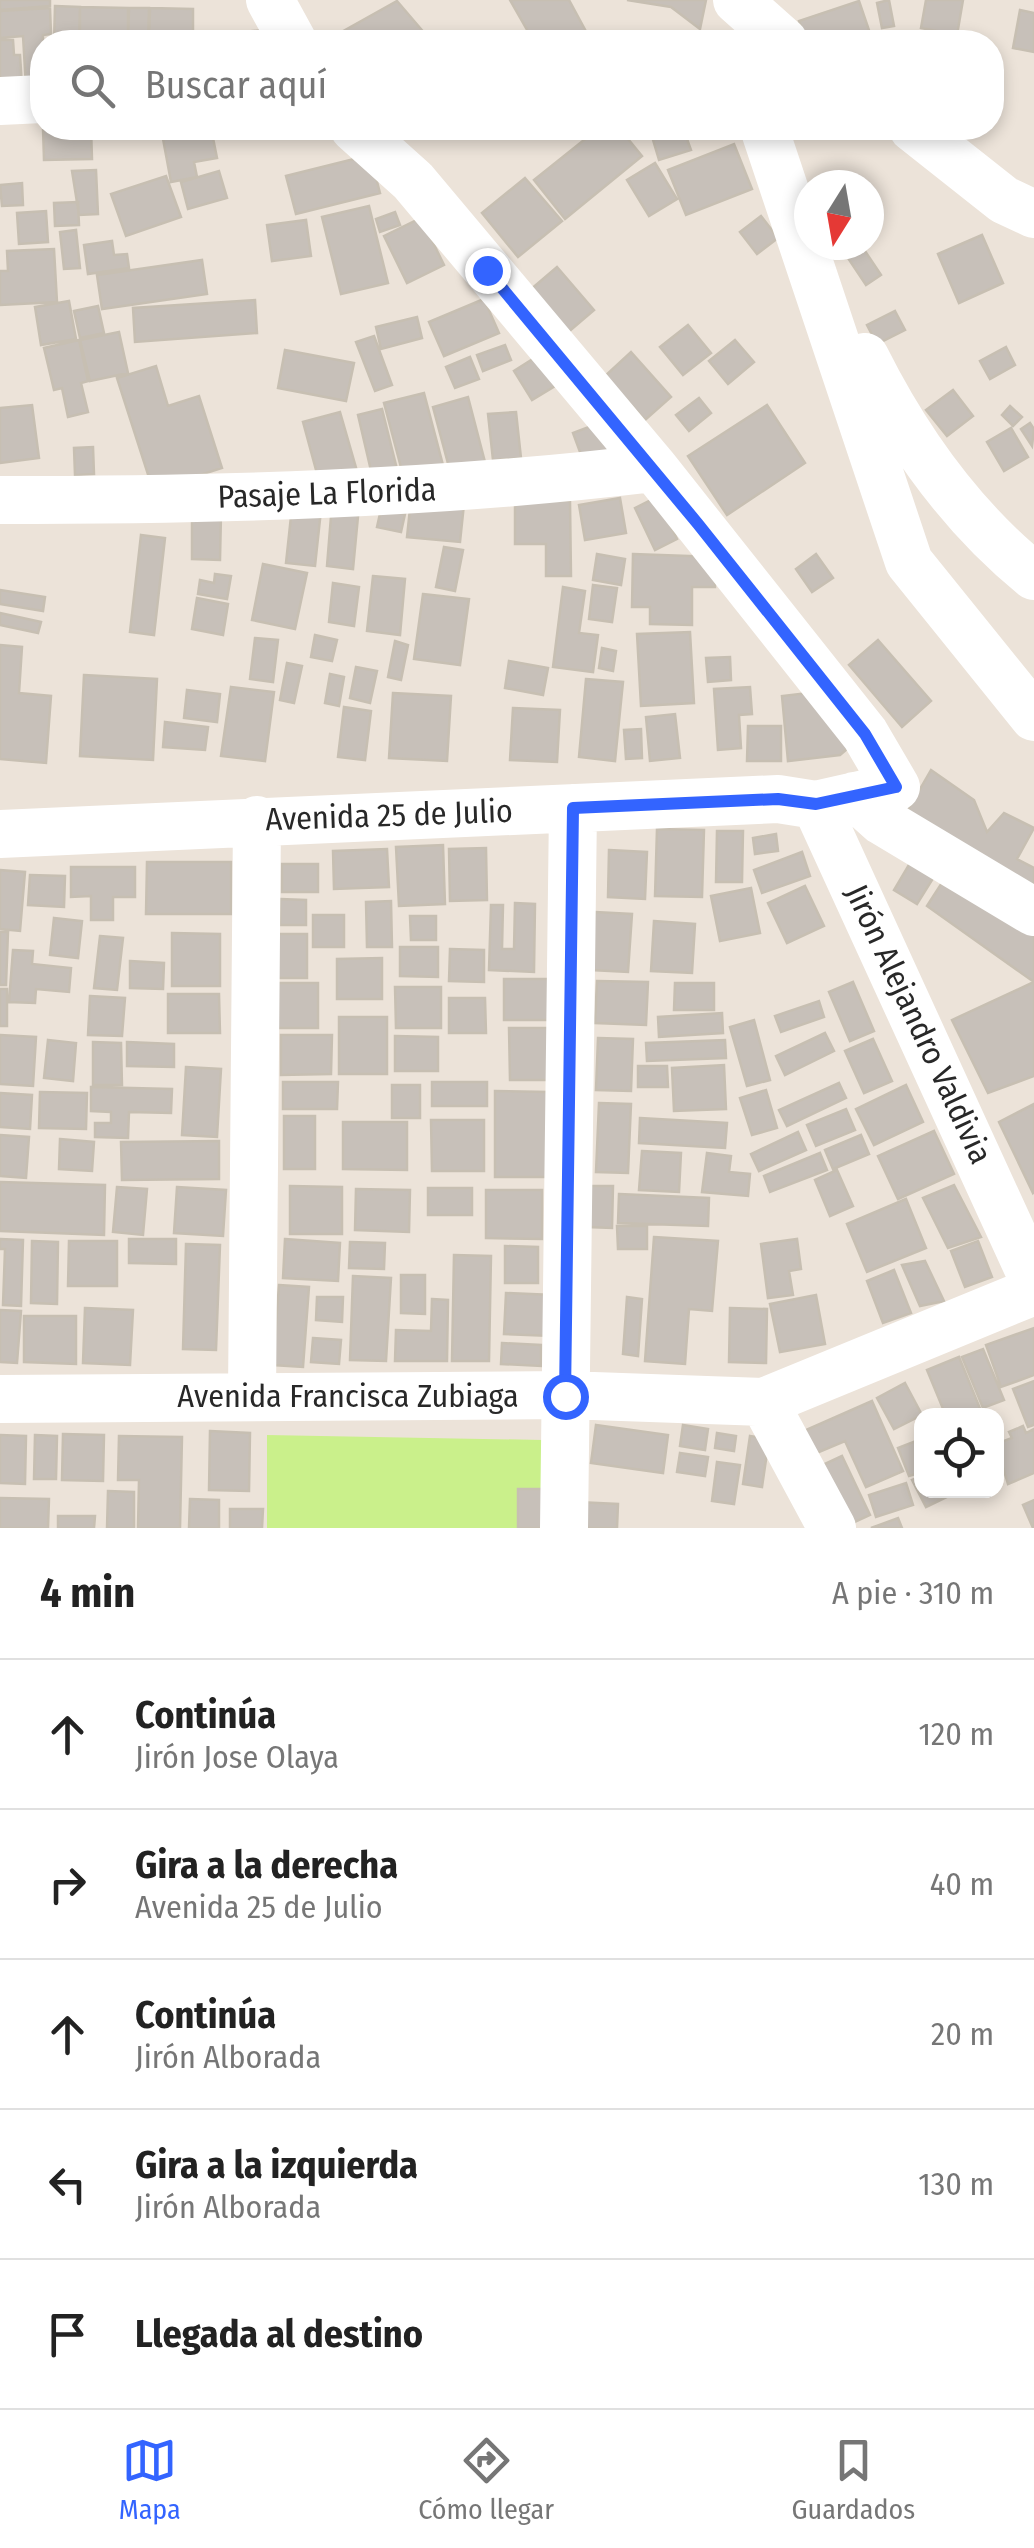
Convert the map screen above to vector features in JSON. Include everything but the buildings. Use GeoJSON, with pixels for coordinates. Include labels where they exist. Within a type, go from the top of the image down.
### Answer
{"type":"FeatureCollection","features":[{"type":"Feature","properties":{"kind":"street"},"geometry":{"type":"LineString","coordinates":[[270,0],[286,30]]}},
{"type":"Feature","properties":{"kind":"street"},"geometry":{"type":"LineString","coordinates":[[723,0],[733,30]]}},
{"type":"Feature","properties":{"kind":"street"},"geometry":{"type":"LineString","coordinates":[[737,0],[771,30]]}},
{"type":"Feature","properties":{"kind":"street"},"geometry":{"type":"LineString","coordinates":[[0,101],[30,100]]}},
{"type":"Feature","properties":{"kind":"street"},"geometry":{"type":"LineString","coordinates":[[367,140],[413,182],[654,468]]}},
{"type":"Feature","properties":{"kind":"street"},"geometry":{"type":"LineString","coordinates":[[768,140],[794,215]]}},
{"type":"Feature","properties":{"kind":"street"},"geometry":{"type":"LineString","coordinates":[[928,140],[1004,200],[1034,214]]}},
{"type":"Feature","properties":{"kind":"street"},"geometry":{"type":"LineString","coordinates":[[809,260],[909,562],[1034,716]]}},
{"type":"Feature","properties":{"kind":"street"},"geometry":{"type":"LineString","coordinates":[[817,260],[907,438],[964,510],[1034,576]]}},
{"type":"Feature","properties":{"kind":"street","name":"Pasaje La Florida"},"geometry":{"type":"LineString","coordinates":[[0,500],[151,500],[488,486],[654,468]]}},
{"type":"Feature","properties":{"kind":"street","name":"Avenida 25 de Julio"},"geometry":{"type":"LineString","coordinates":[[0,834],[257,820],[816,800],[896,787],[865,734],[654,468]]}},
{"type":"Feature","properties":{"kind":"street"},"geometry":{"type":"LineString","coordinates":[[816,800],[882,821],[1034,912]]}},
{"type":"Feature","properties":{"kind":"street","name":"Jirón Alejandro Valdivia"},"geometry":{"type":"LineString","coordinates":[[816,800],[1024,1223],[1034,1281]]}},
{"type":"Feature","properties":{"kind":"street"},"geometry":{"type":"LineString","coordinates":[[564,1528],[573,808]]}},
{"type":"Feature","properties":{"kind":"street"},"geometry":{"type":"LineString","coordinates":[[252,1395],[257,820]]}},
{"type":"Feature","properties":{"kind":"street","name":"Avenida Francisca Zubiaga"},"geometry":{"type":"LineString","coordinates":[[0,1398],[565,1396],[764,1402],[1034,1291]]}},
{"type":"Feature","properties":{"kind":"street"},"geometry":{"type":"LineString","coordinates":[[764,1402],[832,1528]]}},
{"type":"Feature","properties":{"kind":"green space"},"geometry":{"type":"Polygon","coordinates":[[[267,1435],[543,1440],[542,1528],[267,1528],[267,1435]]]}},
{"type":"Feature","properties":{"kind":"route"},"geometry":{"type":"LineString","coordinates":[[487,270],[654,468],[865,734],[896,787],[816,804],[778,799],[573,808],[565,1396]]}}]}
